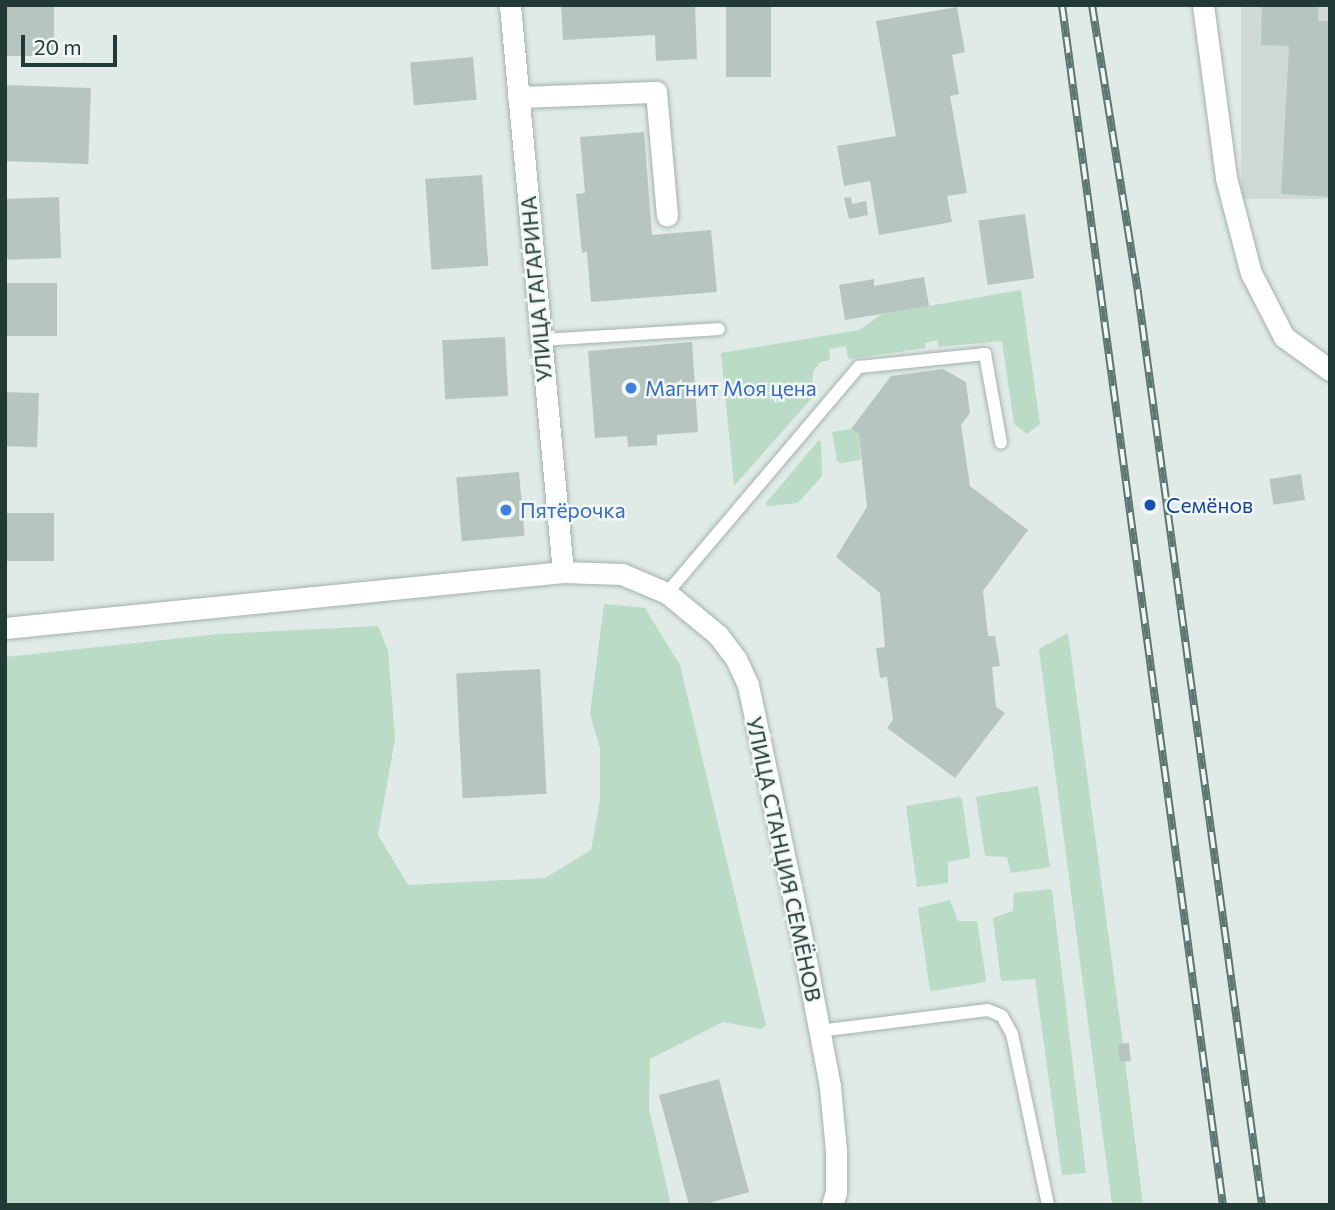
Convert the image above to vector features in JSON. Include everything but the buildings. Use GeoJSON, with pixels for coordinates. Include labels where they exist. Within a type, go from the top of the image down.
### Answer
{"type":"FeatureCollection","features":[{"type":"Feature","properties":{"kind":"street","name":"УЛИЦА ГАГАРИНА"},"geometry":{"type":"LineString","coordinates":[[510,5],[563,572]]}},
{"type":"Feature","properties":{"kind":"street"},"geometry":{"type":"LineString","coordinates":[[1203,5],[1226,178],[1251,273],[1284,337],[1330,370]]}},
{"type":"Feature","properties":{"kind":"street"},"geometry":{"type":"LineString","coordinates":[[518,97],[656,92],[667,216]]}},
{"type":"Feature","properties":{"kind":"street"},"geometry":{"type":"LineString","coordinates":[[5,628],[563,572]]}},
{"type":"Feature","properties":{"kind":"street","name":"УЛИЦА СТАНЦИЯ СЕМЁНОВ"},"geometry":{"type":"LineString","coordinates":[[563,572],[622,574],[667,593],[718,635],[736,659],[748,685],[819,1031],[835,1125],[836,1192],[832,1205]]}},
{"type":"Feature","properties":{"kind":"lane"},"geometry":{"type":"LineString","coordinates":[[541,340],[719,329]]}},
{"type":"Feature","properties":{"kind":"lane"},"geometry":{"type":"LineString","coordinates":[[667,593],[859,367],[985,354],[1002,443]]}},
{"type":"Feature","properties":{"kind":"lane"},"geometry":{"type":"LineString","coordinates":[[819,1031],[988,1010],[1002,1016],[1012,1034],[1048,1205]]}},
{"type":"Feature","properties":{"kind":"shaded area"},"geometry":{"type":"Polygon","coordinates":[[[1241,5],[1330,5],[1330,199],[1241,199],[1241,5]]]}},
{"type":"Feature","properties":{"kind":"green space"},"geometry":{"type":"Polygon","coordinates":[[[1021,290],[1040,424],[1027,434],[1014,424],[1002,341],[938,347],[938,340],[925,343],[926,348],[848,359],[846,346],[829,349],[830,360],[820,362],[813,372],[812,398],[734,486],[721,353],[859,330],[882,314],[1021,290]]]}},
{"type":"Feature","properties":{"kind":"green space"},"geometry":{"type":"Polygon","coordinates":[[[851,429],[859,434],[861,460],[841,463],[837,461],[832,432],[851,429]]]}},
{"type":"Feature","properties":{"kind":"green space"},"geometry":{"type":"Polygon","coordinates":[[[818,441],[821,441],[822,476],[798,503],[767,506],[766,503],[818,441]]]}},
{"type":"Feature","properties":{"kind":"green space"},"geometry":{"type":"Polygon","coordinates":[[[604,604],[645,608],[680,665],[766,1025],[761,1029],[723,1022],[650,1059],[649,1109],[671,1205],[5,1205],[5,657],[219,634],[378,626],[388,650],[395,739],[378,835],[408,885],[545,878],[591,850],[600,800],[600,748],[590,714],[604,604]]]}},
{"type":"Feature","properties":{"kind":"green space"},"geometry":{"type":"Polygon","coordinates":[[[1068,633],[1123,1044],[1118,1045],[1121,1062],[1125,1061],[1143,1205],[1112,1205],[1039,649],[1068,633]]]}},
{"type":"Feature","properties":{"kind":"green space"},"geometry":{"type":"Polygon","coordinates":[[[1038,786],[1050,867],[1011,873],[1007,857],[985,856],[976,797],[1038,786]]]}},
{"type":"Feature","properties":{"kind":"green space"},"geometry":{"type":"Polygon","coordinates":[[[959,797],[962,799],[969,858],[948,862],[948,883],[917,887],[906,806],[959,797]]]}},
{"type":"Feature","properties":{"kind":"green space"},"geometry":{"type":"Polygon","coordinates":[[[1049,889],[1052,891],[1086,1173],[1062,1175],[1035,979],[1001,981],[993,918],[1013,911],[1014,893],[1049,889]]]}},
{"type":"Feature","properties":{"kind":"green space"},"geometry":{"type":"Polygon","coordinates":[[[950,900],[958,921],[977,921],[986,979],[985,982],[933,991],[930,990],[918,908],[950,900]]]}},
{"type":"Feature","properties":{"kind":"railway"},"geometry":{"type":"LineString","coordinates":[[1062,5],[1223,1205]]}},
{"type":"Feature","properties":{"kind":"railway"},"geometry":{"type":"LineString","coordinates":[[1092,5],[1138,293],[1262,1205]]}},
{"type":"Feature","properties":{"kind":"place","name":"Магнит Моя цена"},"geometry":{"type":"Point","coordinates":[631,388]}},
{"type":"Feature","properties":{"kind":"place","name":"Семёнов"},"geometry":{"type":"Point","coordinates":[1150,505]}},
{"type":"Feature","properties":{"kind":"place","name":"Пятёрочка"},"geometry":{"type":"Point","coordinates":[506,510]}}]}
